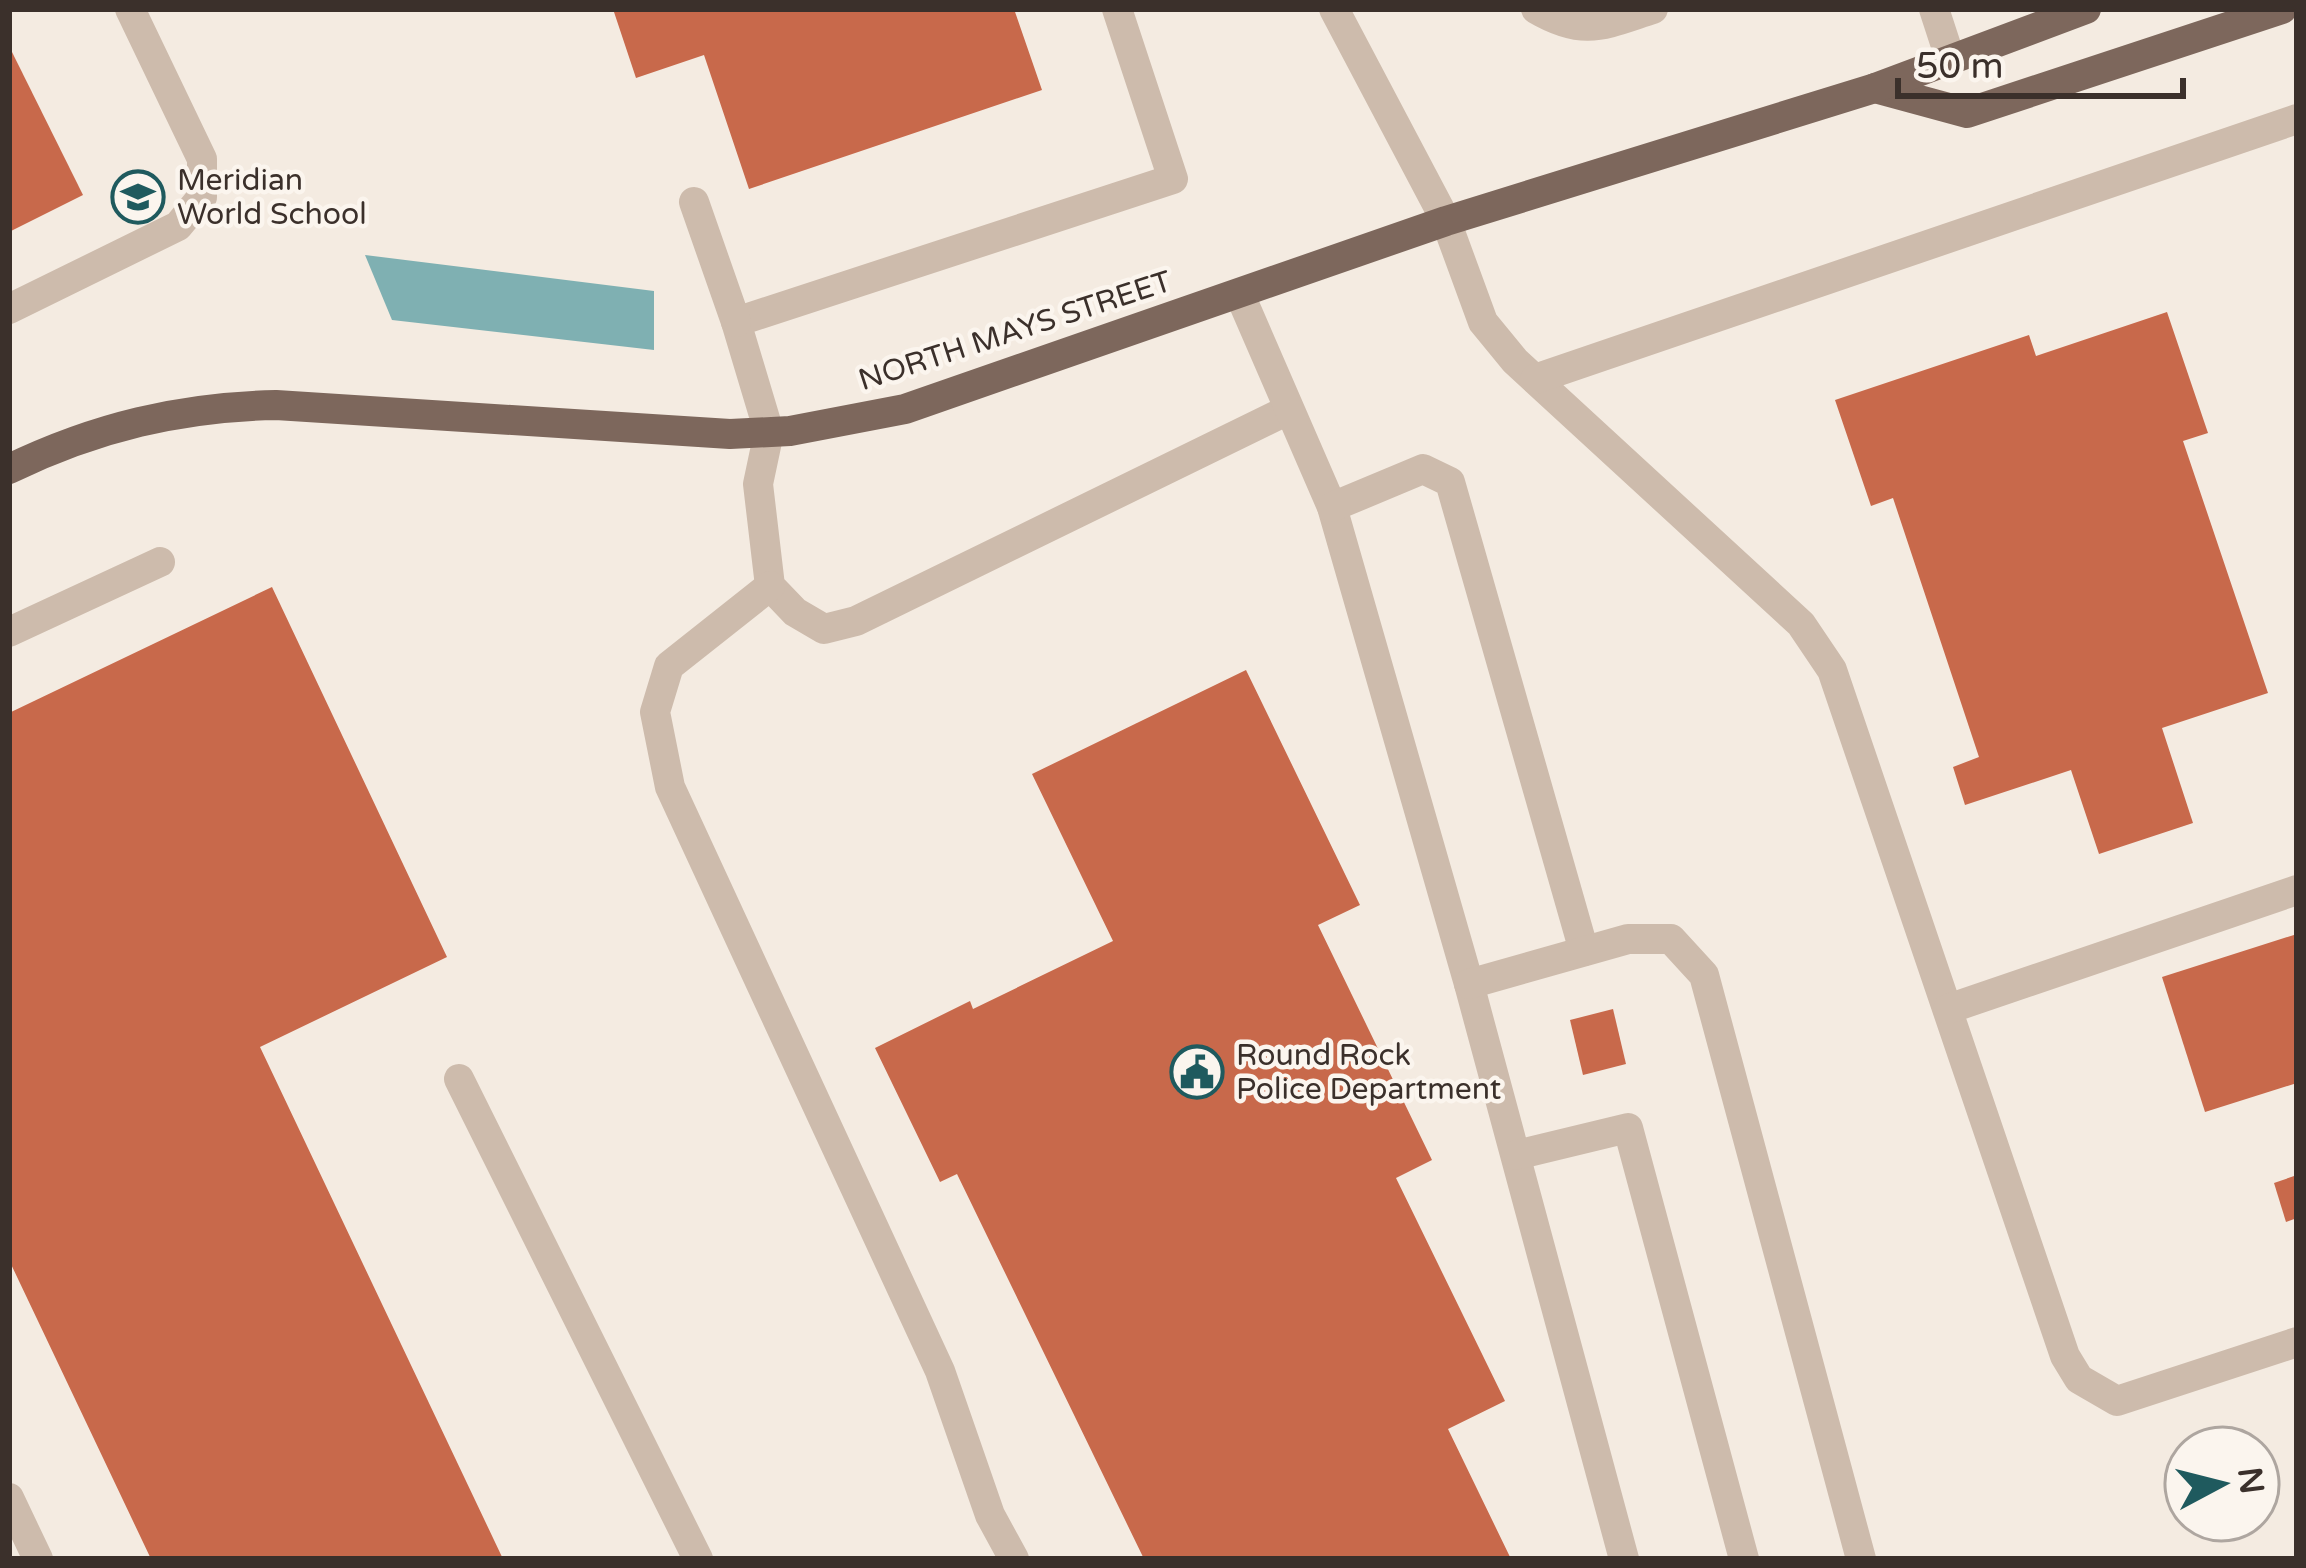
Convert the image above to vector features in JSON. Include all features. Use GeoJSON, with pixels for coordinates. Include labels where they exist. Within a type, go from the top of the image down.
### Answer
{"type":"FeatureCollection","features":[{"type":"Feature","properties":{"kind":"main road","name":"NORTH MAYS STREET"},"geometry":{"type":"LineString","coordinates":[[9,469],[93,432],[214,406],[276,405],[769,432],[905,409],[1446,221],[1875,88],[2086,9]]}},
{"type":"Feature","properties":{"kind":"main road"},"geometry":{"type":"LineString","coordinates":[[1875,88],[1967,113],[2282,9]]}},
{"type":"Feature","properties":{"kind":"street"},"geometry":{"type":"LineString","coordinates":[[9,309],[178,226],[202,196],[202,159],[130,9]]}},
{"type":"Feature","properties":{"kind":"street"},"geometry":{"type":"LineString","coordinates":[[736,322],[1173,179],[1117,9]]}},
{"type":"Feature","properties":{"kind":"street"},"geometry":{"type":"LineString","coordinates":[[1334,9],[1446,221],[1483,322],[1535,380],[1801,624],[1832,670],[2066,1356],[2079,1379],[2116,1401],[2297,1342]]}},
{"type":"Feature","properties":{"kind":"street"},"geometry":{"type":"LineString","coordinates":[[1536,9],[1563,25],[1589,29],[1653,9]]}},
{"type":"Feature","properties":{"kind":"street"},"geometry":{"type":"LineString","coordinates":[[1934,9],[1950,58]]}},
{"type":"Feature","properties":{"kind":"street"},"geometry":{"type":"LineString","coordinates":[[1535,380],[2297,119]]}},
{"type":"Feature","properties":{"kind":"street"},"geometry":{"type":"LineString","coordinates":[[694,202],[769,432],[758,484],[770,586],[795,612],[824,629],[856,621],[1288,410]]}},
{"type":"Feature","properties":{"kind":"street"},"geometry":{"type":"LineString","coordinates":[[1240,295],[1332,507],[1469,983],[1624,1559]]}},
{"type":"Feature","properties":{"kind":"street"},"geometry":{"type":"LineString","coordinates":[[1332,507],[1423,469],[1450,482],[1584,951]]}},
{"type":"Feature","properties":{"kind":"street"},"geometry":{"type":"LineString","coordinates":[[9,632],[160,562]]}},
{"type":"Feature","properties":{"kind":"street"},"geometry":{"type":"LineString","coordinates":[[770,586],[669,666],[655,712],[670,787],[940,1371],[990,1515],[1014,1559]]}},
{"type":"Feature","properties":{"kind":"street"},"geometry":{"type":"LineString","coordinates":[[1948,1010],[2297,890]]}},
{"type":"Feature","properties":{"kind":"street"},"geometry":{"type":"LineString","coordinates":[[1469,983],[1628,939],[1671,939],[1704,975],[1861,1559]]}},
{"type":"Feature","properties":{"kind":"street"},"geometry":{"type":"LineString","coordinates":[[459,1079],[698,1559]]}},
{"type":"Feature","properties":{"kind":"street"},"geometry":{"type":"LineString","coordinates":[[1516,1155],[1628,1128],[1744,1559]]}},
{"type":"Feature","properties":{"kind":"street"},"geometry":{"type":"LineString","coordinates":[[9,1498],[38,1559]]}},
{"type":"Feature","properties":{"kind":"water"},"geometry":{"type":"Polygon","coordinates":[[[365,255],[654,291],[654,350],[392,320],[365,255]]]}},
{"type":"Feature","properties":{"kind":"building"},"geometry":{"type":"Polygon","coordinates":[[[613,9],[1014,9],[1042,90],[749,189],[704,55],[636,78],[613,9]]]}},
{"type":"Feature","properties":{"kind":"building"},"geometry":{"type":"Polygon","coordinates":[[[9,46],[83,195],[9,232],[9,46]]]}},
{"type":"Feature","properties":{"kind":"building"},"geometry":{"type":"Polygon","coordinates":[[[2167,312],[2208,433],[2183,441],[2268,693],[2162,728],[2193,823],[2099,854],[2071,770],[1965,805],[1953,767],[1979,757],[1893,498],[1871,506],[1835,400],[2029,335],[2036,356],[2167,312]]]}},
{"type":"Feature","properties":{"kind":"building"},"geometry":{"type":"Polygon","coordinates":[[[272,587],[447,957],[260,1047],[503,1559],[151,1559],[9,1260],[9,713],[272,587]]]}},
{"type":"Feature","properties":{"kind":"building","name":"Round Rock Police Department"},"geometry":{"type":"Polygon","coordinates":[[[1246,670],[1360,905],[1318,925],[1432,1160],[1396,1178],[1505,1401],[1448,1429],[1511,1559],[1144,1559],[957,1174],[940,1182],[875,1048],[970,1001],[973,1009],[1113,941],[1032,774],[1246,670]]]}},
{"type":"Feature","properties":{"kind":"building"},"geometry":{"type":"Polygon","coordinates":[[[2297,934],[2297,1083],[2205,1112],[2162,977],[2297,934]]]}},
{"type":"Feature","properties":{"kind":"building"},"geometry":{"type":"Polygon","coordinates":[[[1613,1009],[1626,1064],[1583,1075],[1570,1020],[1613,1009]]]}},
{"type":"Feature","properties":{"kind":"building"},"geometry":{"type":"Polygon","coordinates":[[[2297,1175],[2297,1218],[2286,1222],[2274,1183],[2297,1175]]]}},
{"type":"Feature","properties":{"kind":"place","name":"Meridian World School"},"geometry":{"type":"Point","coordinates":[138,197]}},
{"type":"Feature","properties":{"kind":"place","name":"Round Rock Police Department"},"geometry":{"type":"Point","coordinates":[1197,1072]}}]}
